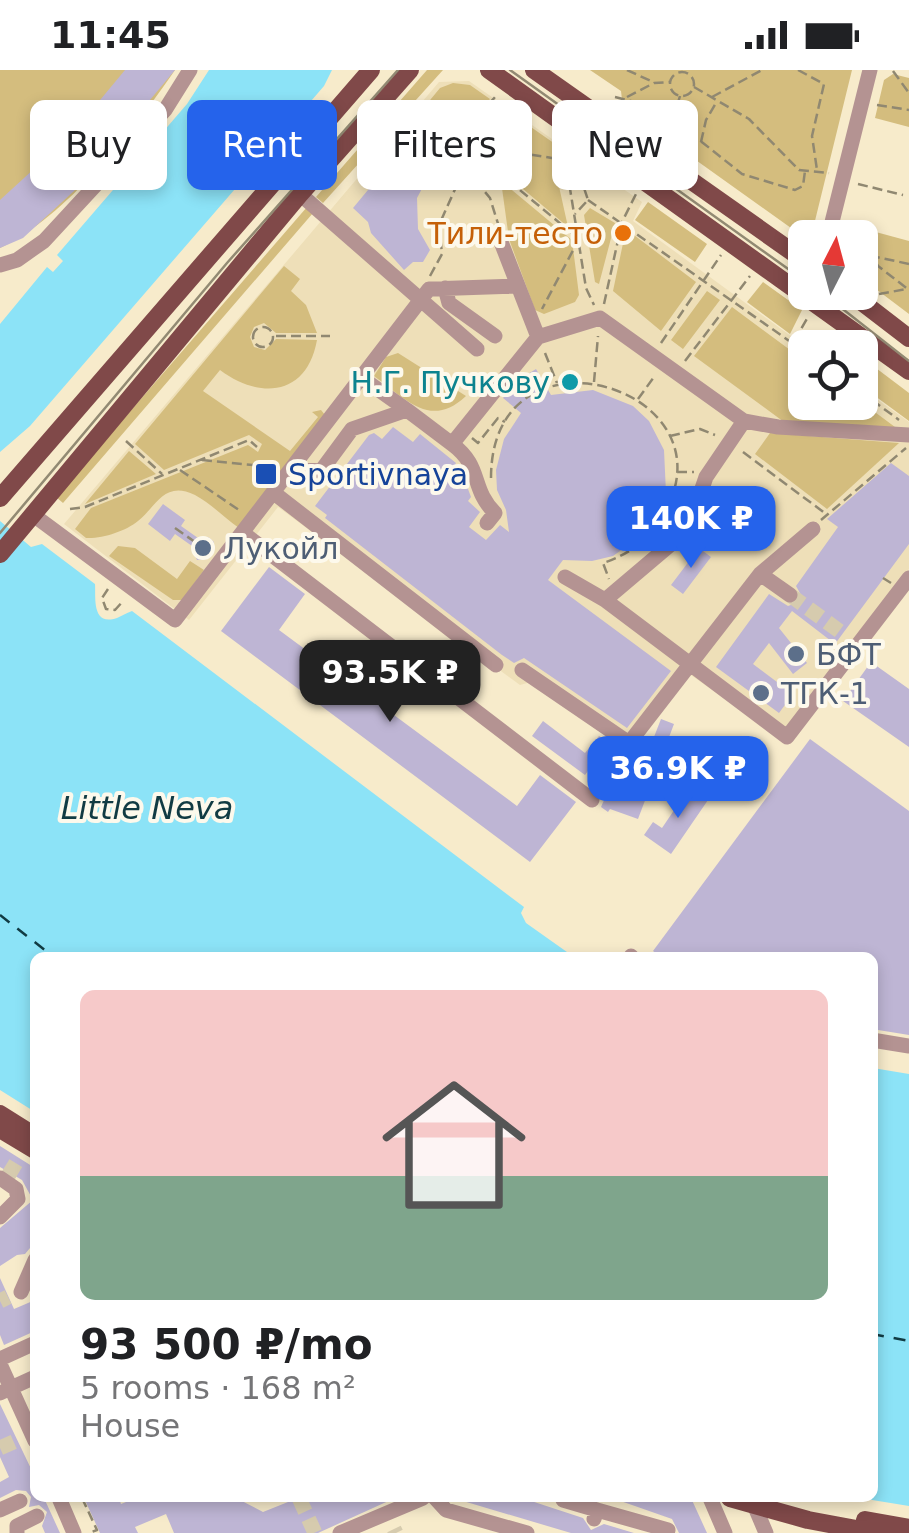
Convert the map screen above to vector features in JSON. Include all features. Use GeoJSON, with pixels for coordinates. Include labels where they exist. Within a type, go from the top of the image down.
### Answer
{"type":"FeatureCollection","features":[{"type":"Feature","properties":{"kind":"main road"},"geometry":{"type":"LineString","coordinates":[[353,90],[357,70]]}},
{"type":"Feature","properties":{"kind":"main road"},"geometry":{"type":"LineString","coordinates":[[0,498],[371,70]]}},
{"type":"Feature","properties":{"kind":"main road"},"geometry":{"type":"LineString","coordinates":[[0,554],[300,194],[410,70]]}},
{"type":"Feature","properties":{"kind":"main road"},"geometry":{"type":"LineString","coordinates":[[489,70],[909,371]]}},
{"type":"Feature","properties":{"kind":"main road"},"geometry":{"type":"LineString","coordinates":[[534,70],[788,248]]}},
{"type":"Feature","properties":{"kind":"main road"},"geometry":{"type":"LineString","coordinates":[[878,309],[909,338]]}},
{"type":"Feature","properties":{"kind":"main road"},"geometry":{"type":"LineString","coordinates":[[0,1114],[30,1145]]}},
{"type":"Feature","properties":{"kind":"main road"},"geometry":{"type":"LineString","coordinates":[[0,1129],[30,1145]]}},
{"type":"Feature","properties":{"kind":"main road"},"geometry":{"type":"LineString","coordinates":[[763,1502],[878,1533]]}},
{"type":"Feature","properties":{"kind":"main road"},"geometry":{"type":"LineString","coordinates":[[767,1502],[909,1528]]}},
{"type":"Feature","properties":{"kind":"street"},"geometry":{"type":"LineString","coordinates":[[0,265],[31,252],[44,241],[165,110],[190,70]]}},
{"type":"Feature","properties":{"kind":"street"},"geometry":{"type":"LineString","coordinates":[[832,220],[870,70]]}},
{"type":"Feature","properties":{"kind":"street"},"geometry":{"type":"LineString","coordinates":[[300,194],[496,336]]}},
{"type":"Feature","properties":{"kind":"street"},"geometry":{"type":"LineString","coordinates":[[501,242],[536,333]]}},
{"type":"Feature","properties":{"kind":"street"},"geometry":{"type":"LineString","coordinates":[[32,514],[174,620],[432,293],[518,286]]}},
{"type":"Feature","properties":{"kind":"street"},"geometry":{"type":"LineString","coordinates":[[432,293],[477,349]]}},
{"type":"Feature","properties":{"kind":"street"},"geometry":{"type":"LineString","coordinates":[[452,444],[536,333],[600,318],[744,421],[778,428],[909,434]]}},
{"type":"Feature","properties":{"kind":"street"},"geometry":{"type":"LineString","coordinates":[[362,378],[472,462],[484,501],[495,513],[488,523]]}},
{"type":"Feature","properties":{"kind":"street"},"geometry":{"type":"LineString","coordinates":[[297,463],[321,471],[352,429],[407,410]]}},
{"type":"Feature","properties":{"kind":"street"},"geometry":{"type":"LineString","coordinates":[[605,600],[678,539],[694,512],[706,477],[744,421]]}},
{"type":"Feature","properties":{"kind":"street"},"geometry":{"type":"LineString","coordinates":[[274,493],[496,665]]}},
{"type":"Feature","properties":{"kind":"street"},"geometry":{"type":"LineString","coordinates":[[248,527],[592,800]]}},
{"type":"Feature","properties":{"kind":"street"},"geometry":{"type":"LineString","coordinates":[[522,670],[629,743],[760,574],[813,529]]}},
{"type":"Feature","properties":{"kind":"street"},"geometry":{"type":"LineString","coordinates":[[760,574],[790,595]]}},
{"type":"Feature","properties":{"kind":"street"},"geometry":{"type":"LineString","coordinates":[[565,577],[605,600],[787,737],[909,578]]}},
{"type":"Feature","properties":{"kind":"street"},"geometry":{"type":"LineString","coordinates":[[842,633],[858,644]]}},
{"type":"Feature","properties":{"kind":"street"},"geometry":{"type":"LineString","coordinates":[[878,1041],[909,1046]]}},
{"type":"Feature","properties":{"kind":"street"},"geometry":{"type":"LineString","coordinates":[[0,1217],[18,1199],[16,1189],[4,1178]]}},
{"type":"Feature","properties":{"kind":"street"},"geometry":{"type":"LineString","coordinates":[[28,1438],[6,1390],[0,1362],[30,1346]]}},
{"type":"Feature","properties":{"kind":"street"},"geometry":{"type":"LineString","coordinates":[[6,1390],[30,1379]]}},
{"type":"Feature","properties":{"kind":"street"},"geometry":{"type":"LineString","coordinates":[[0,1510],[20,1501]]}},
{"type":"Feature","properties":{"kind":"street"},"geometry":{"type":"LineString","coordinates":[[340,1533],[414,1502]]}},
{"type":"Feature","properties":{"kind":"street"},"geometry":{"type":"LineString","coordinates":[[439,1502],[446,1510],[527,1533]]}},
{"type":"Feature","properties":{"kind":"street"},"geometry":{"type":"LineString","coordinates":[[568,1502],[596,1514],[668,1530]]}},
{"type":"Feature","properties":{"kind":"street"},"geometry":{"type":"LineString","coordinates":[[712,1502],[724,1533]]}},
{"type":"Feature","properties":{"kind":"street"},"geometry":{"type":"LineString","coordinates":[[757,1502],[766,1533]]}},
{"type":"Feature","properties":{"kind":"street"},"geometry":{"type":"LineString","coordinates":[[16,1533],[16,1526],[52,1507],[74,1533]]}},
{"type":"Feature","properties":{"kind":"street"},"geometry":{"type":"LineString","coordinates":[[388,1513],[394,1529]]}},
{"type":"Feature","properties":{"kind":"path"},"geometry":{"type":"LineString","coordinates":[[627,70],[654,83]]}},
{"type":"Feature","properties":{"kind":"path"},"geometry":{"type":"LineString","coordinates":[[711,98],[762,70]]}},
{"type":"Feature","properties":{"kind":"path"},"geometry":{"type":"LineString","coordinates":[[798,70],[824,84],[812,136],[817,170]]}},
{"type":"Feature","properties":{"kind":"path"},"geometry":{"type":"LineString","coordinates":[[893,71],[909,93]]}},
{"type":"Feature","properties":{"kind":"path"},"geometry":{"type":"LineString","coordinates":[[626,98],[686,72],[692,77],[694,88],[750,119],[792,164],[805,172],[829,172]]}},
{"type":"Feature","properties":{"kind":"path"},"geometry":{"type":"LineString","coordinates":[[670,82],[672,91],[680,96],[694,88]]}},
{"type":"Feature","properties":{"kind":"path"},"geometry":{"type":"LineString","coordinates":[[492,100],[497,95]]}},
{"type":"Feature","properties":{"kind":"path"},"geometry":{"type":"LineString","coordinates":[[679,100],[680,96]]}},
{"type":"Feature","properties":{"kind":"path"},"geometry":{"type":"LineString","coordinates":[[615,97],[630,100]]}},
{"type":"Feature","properties":{"kind":"path"},"geometry":{"type":"LineString","coordinates":[[701,145],[706,120],[717,102]]}},
{"type":"Feature","properties":{"kind":"path"},"geometry":{"type":"LineString","coordinates":[[876,104],[909,110]]}},
{"type":"Feature","properties":{"kind":"path"},"geometry":{"type":"LineString","coordinates":[[698,142],[742,174],[790,189],[802,188],[805,172]]}},
{"type":"Feature","properties":{"kind":"path"},"geometry":{"type":"LineString","coordinates":[[856,184],[902,195]]}},
{"type":"Feature","properties":{"kind":"path"},"geometry":{"type":"LineString","coordinates":[[432,293],[430,273],[442,254],[439,224],[455,190]]}},
{"type":"Feature","properties":{"kind":"path"},"geometry":{"type":"LineString","coordinates":[[439,224],[501,242],[499,219],[484,190]]}},
{"type":"Feature","properties":{"kind":"path"},"geometry":{"type":"LineString","coordinates":[[519,190],[578,240]]}},
{"type":"Feature","properties":{"kind":"path"},"geometry":{"type":"LineString","coordinates":[[571,190],[586,288],[600,318]]}},
{"type":"Feature","properties":{"kind":"path"},"geometry":{"type":"LineString","coordinates":[[585,190],[588,200],[788,339]]}},
{"type":"Feature","properties":{"kind":"path"},"geometry":{"type":"LineString","coordinates":[[594,382],[600,318],[622,222],[638,191]]}},
{"type":"Feature","properties":{"kind":"path"},"geometry":{"type":"LineString","coordinates":[[575,214],[588,200]]}},
{"type":"Feature","properties":{"kind":"path"},"geometry":{"type":"LineString","coordinates":[[536,333],[553,283],[578,240]]}},
{"type":"Feature","properties":{"kind":"path"},"geometry":{"type":"LineString","coordinates":[[652,354],[706,281],[724,249]]}},
{"type":"Feature","properties":{"kind":"path"},"geometry":{"type":"LineString","coordinates":[[878,257],[909,264]]}},
{"type":"Feature","properties":{"kind":"path"},"geometry":{"type":"LineString","coordinates":[[878,266],[908,289]]}},
{"type":"Feature","properties":{"kind":"path"},"geometry":{"type":"LineString","coordinates":[[676,373],[754,271]]}},
{"type":"Feature","properties":{"kind":"path"},"geometry":{"type":"LineString","coordinates":[[879,294],[908,289]]}},
{"type":"Feature","properties":{"kind":"path"},"geometry":{"type":"LineString","coordinates":[[801,330],[811,312]]}},
{"type":"Feature","properties":{"kind":"path"},"geometry":{"type":"LineString","coordinates":[[274,336],[330,336]]}},
{"type":"Feature","properties":{"kind":"path"},"geometry":{"type":"LineString","coordinates":[[548,363],[558,384]]}},
{"type":"Feature","properties":{"kind":"path"},"geometry":{"type":"LineString","coordinates":[[638,399],[654,377]]}},
{"type":"Feature","properties":{"kind":"path"},"geometry":{"type":"LineString","coordinates":[[487,481],[491,481],[495,448],[506,422],[527,398],[558,384],[594,382],[638,399],[656,416],[668,436],[676,472],[673,494],[651,534],[624,555],[603,563],[604,574]]}},
{"type":"Feature","properties":{"kind":"path"},"geometry":{"type":"LineString","coordinates":[[878,404],[909,426]]}},
{"type":"Feature","properties":{"kind":"path"},"geometry":{"type":"LineString","coordinates":[[478,442],[498,418],[506,422]]}},
{"type":"Feature","properties":{"kind":"path"},"geometry":{"type":"LineString","coordinates":[[668,436],[705,431]]}},
{"type":"Feature","properties":{"kind":"path"},"geometry":{"type":"LineString","coordinates":[[70,509],[85,507],[249,440],[257,447]]}},
{"type":"Feature","properties":{"kind":"path"},"geometry":{"type":"LineString","coordinates":[[126,442],[163,475]]}},
{"type":"Feature","properties":{"kind":"path"},"geometry":{"type":"LineString","coordinates":[[730,442],[826,514]]}},
{"type":"Feature","properties":{"kind":"path"},"geometry":{"type":"LineString","coordinates":[[813,529],[909,445]]}},
{"type":"Feature","properties":{"kind":"path"},"geometry":{"type":"LineString","coordinates":[[201,460],[269,468],[297,463]]}},
{"type":"Feature","properties":{"kind":"path"},"geometry":{"type":"LineString","coordinates":[[178,469],[248,527]]}},
{"type":"Feature","properties":{"kind":"path"},"geometry":{"type":"LineString","coordinates":[[676,472],[690,472]]}},
{"type":"Feature","properties":{"kind":"path"},"geometry":{"type":"LineString","coordinates":[[658,525],[665,530]]}},
{"type":"Feature","properties":{"kind":"path"},"geometry":{"type":"LineString","coordinates":[[175,528],[194,542]]}},
{"type":"Feature","properties":{"kind":"path"},"geometry":{"type":"LineString","coordinates":[[651,534],[656,538]]}},
{"type":"Feature","properties":{"kind":"path"},"geometry":{"type":"LineString","coordinates":[[883,578],[892,584]]}},
{"type":"Feature","properties":{"kind":"path"},"geometry":{"type":"LineString","coordinates":[[109,588],[102,598],[106,609],[115,610],[124,599]]}},
{"type":"Feature","properties":{"kind":"path"},"geometry":{"type":"LineString","coordinates":[[84,1502],[97,1529],[89,1533]]}},
{"type":"Feature","properties":{"kind":"shaded area"},"geometry":{"type":"Polygon","coordinates":[[[0,70],[175,70],[154,100],[30,100],[30,190],[78,190],[25,234],[0,248],[0,70]]]}},
{"type":"Feature","properties":{"kind":"shaded area"},"geometry":{"type":"Polygon","coordinates":[[[427,70],[443,70],[416,100],[401,100],[427,70]]]}},
{"type":"Feature","properties":{"kind":"shaded area"},"geometry":{"type":"Polygon","coordinates":[[[590,70],[852,70],[815,220],[788,220],[788,226],[698,162],[698,100],[622,100],[621,91],[590,70]]]}},
{"type":"Feature","properties":{"kind":"shaded area"},"geometry":{"type":"Polygon","coordinates":[[[893,74],[909,78],[909,127],[875,118],[884,80],[893,74]]]}},
{"type":"Feature","properties":{"kind":"shaded area"},"geometry":{"type":"Polygon","coordinates":[[[469,81],[496,100],[424,100],[439,82],[469,81]]]}},
{"type":"Feature","properties":{"kind":"shaded area"},"geometry":{"type":"Polygon","coordinates":[[[453,83],[470,85],[490,99],[430,100],[440,88],[453,83]]]}},
{"type":"Feature","properties":{"kind":"shaded area"},"geometry":{"type":"Polygon","coordinates":[[[532,125],[552,139],[552,190],[625,190],[642,202],[633,221],[788,334],[788,420],[878,420],[878,400],[909,422],[909,569],[783,740],[688,673],[632,746],[619,746],[531,682],[520,685],[278,507],[189,620],[64,524],[357,179],[357,190],[532,190],[532,125]]]}},
{"type":"Feature","properties":{"kind":"shaded area"},"geometry":{"type":"Polygon","coordinates":[[[532,128],[552,142],[552,190],[560,190],[568,227],[524,190],[532,190],[532,128]]]}},
{"type":"Feature","properties":{"kind":"shaded area"},"geometry":{"type":"Polygon","coordinates":[[[357,150],[357,165],[337,187],[337,173],[357,150]]]}},
{"type":"Feature","properties":{"kind":"shaded area"},"geometry":{"type":"Polygon","coordinates":[[[322,190],[335,190],[323,203],[316,197],[322,190]]]}},
{"type":"Feature","properties":{"kind":"shaded area"},"geometry":{"type":"Polygon","coordinates":[[[502,190],[512,190],[572,240],[579,295],[575,302],[544,314],[535,310],[509,239],[502,190]]]}},
{"type":"Feature","properties":{"kind":"shaded area"},"geometry":{"type":"Polygon","coordinates":[[[648,202],[707,244],[695,262],[635,220],[648,202]]]}},
{"type":"Feature","properties":{"kind":"shaded area"},"geometry":{"type":"Polygon","coordinates":[[[307,207],[313,213],[63,503],[56,497],[307,207]]]}},
{"type":"Feature","properties":{"kind":"shaded area"},"geometry":{"type":"Polygon","coordinates":[[[590,208],[615,223],[599,284],[595,282],[584,215],[590,208]]]}},
{"type":"Feature","properties":{"kind":"shaded area"},"geometry":{"type":"Polygon","coordinates":[[[626,229],[696,282],[661,331],[613,291],[626,229]]]}},
{"type":"Feature","properties":{"kind":"shaded area"},"geometry":{"type":"Polygon","coordinates":[[[878,233],[909,241],[909,314],[878,291],[878,233]]]}},
{"type":"Feature","properties":{"kind":"shaded area"},"geometry":{"type":"Polygon","coordinates":[[[284,266],[300,279],[291,291],[306,305],[317,333],[276,333],[264,323],[254,327],[250,337],[254,347],[265,350],[276,339],[317,340],[303,373],[280,387],[266,388],[235,380],[220,370],[203,391],[290,451],[318,417],[312,412],[321,410],[325,415],[239,528],[201,498],[176,491],[162,497],[127,528],[86,538],[75,529],[91,508],[248,445],[258,452],[262,444],[249,435],[164,470],[135,444],[284,266]]]}},
{"type":"Feature","properties":{"kind":"shaded area"},"geometry":{"type":"Polygon","coordinates":[[[763,282],[788,300],[788,310],[802,310],[788,333],[747,302],[763,282]]]}},
{"type":"Feature","properties":{"kind":"shaded area"},"geometry":{"type":"Polygon","coordinates":[[[707,291],[720,300],[683,349],[671,340],[707,291]]]}},
{"type":"Feature","properties":{"kind":"shaded area"},"geometry":{"type":"Polygon","coordinates":[[[732,307],[788,348],[788,420],[878,420],[878,414],[899,430],[784,422],[694,356],[732,307]]]}},
{"type":"Feature","properties":{"kind":"shaded area"},"geometry":{"type":"Polygon","coordinates":[[[398,353],[466,396],[441,410],[429,410],[407,401],[374,376],[386,357],[398,353]]]}},
{"type":"Feature","properties":{"kind":"shaded area"},"geometry":{"type":"Polygon","coordinates":[[[878,370],[909,393],[909,421],[878,398],[878,370]]]}},
{"type":"Feature","properties":{"kind":"shaded area"},"geometry":{"type":"Polygon","coordinates":[[[770,433],[899,443],[827,509],[755,454],[770,433]]]}},
{"type":"Feature","properties":{"kind":"shaded area"},"geometry":{"type":"Polygon","coordinates":[[[129,451],[156,474],[85,504],[129,451]]]}},
{"type":"Feature","properties":{"kind":"shaded area"},"geometry":{"type":"Polygon","coordinates":[[[118,546],[135,548],[177,579],[190,561],[204,570],[182,600],[173,600],[109,556],[118,546]]]}},
{"type":"Feature","properties":{"kind":"water"},"geometry":{"type":"Polygon","coordinates":[[[209,70],[332,70],[312,100],[190,100],[209,70]]]}},
{"type":"Feature","properties":{"kind":"water"},"geometry":{"type":"Polygon","coordinates":[[[187,104],[187,190],[234,190],[30,426],[0,452],[0,324],[47,267],[53,272],[63,261],[57,255],[113,190],[167,190],[167,127],[187,104]]]}},
{"type":"Feature","properties":{"kind":"water","name":"Little Neva"},"geometry":{"type":"Polygon","coordinates":[[[0,521],[31,547],[42,544],[95,584],[97,609],[103,618],[109,620],[132,611],[524,907],[521,913],[526,923],[567,952],[30,952],[30,1109],[0,1090],[0,521]]]}},
{"type":"Feature","properties":{"kind":"water"},"geometry":{"type":"Polygon","coordinates":[[[878,1069],[909,1074],[909,1506],[878,1501],[878,1069]]]}},
{"type":"Feature","properties":{"kind":"building"},"geometry":{"type":"Polygon","coordinates":[[[125,70],[175,70],[150,100],[100,100],[125,70]]]}},
{"type":"Feature","properties":{"kind":"building"},"geometry":{"type":"Polygon","coordinates":[[[30,173],[30,190],[75,190],[23,238],[0,248],[0,200],[30,173]]]}},
{"type":"Feature","properties":{"kind":"building"},"geometry":{"type":"Polygon","coordinates":[[[368,190],[421,190],[417,198],[418,229],[430,250],[423,262],[413,262],[404,270],[353,208],[368,190]]]}},
{"type":"Feature","properties":{"kind":"building"},"geometry":{"type":"Polygon","coordinates":[[[536,369],[551,395],[593,390],[633,406],[649,421],[664,450],[666,493],[648,531],[613,556],[592,561],[563,560],[548,580],[671,671],[627,728],[524,658],[514,663],[502,655],[325,518],[327,515],[315,506],[369,435],[374,433],[382,439],[393,427],[413,442],[420,434],[456,463],[451,471],[465,481],[471,497],[468,501],[480,512],[469,527],[486,540],[500,525],[509,532],[506,510],[497,490],[496,470],[504,439],[521,413],[503,398],[518,380],[536,369]]]}},
{"type":"Feature","properties":{"kind":"building"},"geometry":{"type":"Polygon","coordinates":[[[891,463],[909,476],[909,544],[835,644],[792,611],[779,628],[807,663],[793,674],[769,643],[753,664],[793,694],[779,713],[716,667],[769,594],[788,606],[799,602],[801,595],[796,586],[838,527],[827,519],[891,463]]]}},
{"type":"Feature","properties":{"kind":"building"},"geometry":{"type":"Polygon","coordinates":[[[163,504],[185,520],[181,526],[198,538],[208,537],[214,542],[207,559],[197,560],[192,546],[175,534],[170,541],[148,524],[163,504]]]}},
{"type":"Feature","properties":{"kind":"building"},"geometry":{"type":"Polygon","coordinates":[[[699,548],[711,557],[683,594],[671,585],[699,548]]]}},
{"type":"Feature","properties":{"kind":"building"},"geometry":{"type":"Polygon","coordinates":[[[269,567],[305,594],[279,630],[517,806],[540,775],[576,802],[530,862],[221,631],[269,567]]]}},
{"type":"Feature","properties":{"kind":"building"},"geometry":{"type":"Polygon","coordinates":[[[871,662],[909,689],[909,747],[843,701],[871,662]]]}},
{"type":"Feature","properties":{"kind":"building"},"geometry":{"type":"Polygon","coordinates":[[[661,719],[674,724],[638,819],[610,809],[608,812],[601,807],[610,787],[629,801],[661,719]]]}},
{"type":"Feature","properties":{"kind":"building"},"geometry":{"type":"Polygon","coordinates":[[[543,721],[585,753],[599,736],[629,754],[620,767],[601,753],[585,775],[532,736],[543,721]]]}},
{"type":"Feature","properties":{"kind":"building"},"geometry":{"type":"Polygon","coordinates":[[[810,739],[909,811],[909,1035],[878,1030],[878,952],[653,951],[810,739]]]}},
{"type":"Feature","properties":{"kind":"building"},"geometry":{"type":"Polygon","coordinates":[[[700,788],[708,800],[671,854],[644,835],[653,822],[662,828],[685,794],[700,788]]]}},
{"type":"Feature","properties":{"kind":"building"},"geometry":{"type":"Polygon","coordinates":[[[0,1146],[30,1165],[30,1195],[22,1180],[0,1167],[0,1146]]]}},
{"type":"Feature","properties":{"kind":"building"},"geometry":{"type":"Polygon","coordinates":[[[30,1203],[30,1248],[0,1266],[0,1228],[30,1203]]]}},
{"type":"Feature","properties":{"kind":"building"},"geometry":{"type":"Polygon","coordinates":[[[0,1278],[14,1309],[30,1302],[30,1333],[4,1345],[0,1335],[0,1278]]]}},
{"type":"Feature","properties":{"kind":"building"},"geometry":{"type":"Polygon","coordinates":[[[0,1404],[30,1467],[30,1496],[16,1490],[0,1498],[0,1482],[9,1477],[0,1457],[0,1404]]]}},
{"type":"Feature","properties":{"kind":"building"},"geometry":{"type":"Polygon","coordinates":[[[30,1502],[46,1502],[60,1533],[45,1533],[42,1526],[47,1512],[39,1505],[29,1507],[30,1502]]]}},
{"type":"Feature","properties":{"kind":"building"},"geometry":{"type":"Polygon","coordinates":[[[86,1502],[244,1502],[263,1512],[288,1502],[386,1502],[318,1533],[174,1533],[166,1514],[135,1527],[138,1533],[100,1533],[86,1502]]]}},
{"type":"Feature","properties":{"kind":"building"},"geometry":{"type":"Polygon","coordinates":[[[466,1502],[534,1502],[583,1518],[591,1530],[604,1524],[634,1533],[571,1533],[466,1502]]]}},
{"type":"Feature","properties":{"kind":"building"},"geometry":{"type":"Polygon","coordinates":[[[623,1502],[693,1502],[707,1533],[679,1533],[672,1519],[623,1502]]]}},
{"type":"Feature","properties":{"kind":"ferry route"},"geometry":{"type":"LineString","coordinates":[[0,915],[47,952]]}},
{"type":"Feature","properties":{"kind":"ferry route"},"geometry":{"type":"LineString","coordinates":[[878,1335],[909,1341]]}},
{"type":"Feature","properties":{"kind":"tunnel"},"geometry":{"type":"LineString","coordinates":[[790,595],[842,633]]}},
{"type":"Feature","properties":{"kind":"tunnel"},"geometry":{"type":"LineString","coordinates":[[8,1176],[19,1158]]}},
{"type":"Feature","properties":{"kind":"tunnel"},"geometry":{"type":"LineString","coordinates":[[0,1301],[8,1297]]}},
{"type":"Feature","properties":{"kind":"tunnel"},"geometry":{"type":"LineString","coordinates":[[0,1448],[18,1440]]}},
{"type":"Feature","properties":{"kind":"tunnel"},"geometry":{"type":"LineString","coordinates":[[301,1502],[315,1533]]}},
{"type":"Feature","properties":{"kind":"tunnel"},"geometry":{"type":"LineString","coordinates":[[394,1529],[396,1533]]}},
{"type":"Feature","properties":{"kind":"tram line"},"geometry":{"type":"LineString","coordinates":[[0,533],[227,263],[398,70]]}},
{"type":"Feature","properties":{"kind":"tram line"},"geometry":{"type":"LineString","coordinates":[[510,70],[788,269]]}},
{"type":"Feature","properties":{"kind":"tram line"},"geometry":{"type":"LineString","coordinates":[[844,310],[909,361]]}},
{"type":"Feature","properties":{"kind":"place","name":"Тили-тесто"},"geometry":{"type":"Point","coordinates":[623,233]}},
{"type":"Feature","properties":{"kind":"place","name":"Н.Г. Пучкову"},"geometry":{"type":"Point","coordinates":[570,382]}},
{"type":"Feature","properties":{"kind":"place","name":"Sportivnaya"},"geometry":{"type":"Point","coordinates":[266,474]}},
{"type":"Feature","properties":{"kind":"place","name":"Лукойл"},"geometry":{"type":"Point","coordinates":[203,548]}},
{"type":"Feature","properties":{"kind":"place","name":"БФТ"},"geometry":{"type":"Point","coordinates":[796,654]}},
{"type":"Feature","properties":{"kind":"place","name":"ТГК-1"},"geometry":{"type":"Point","coordinates":[761,693]}}]}
